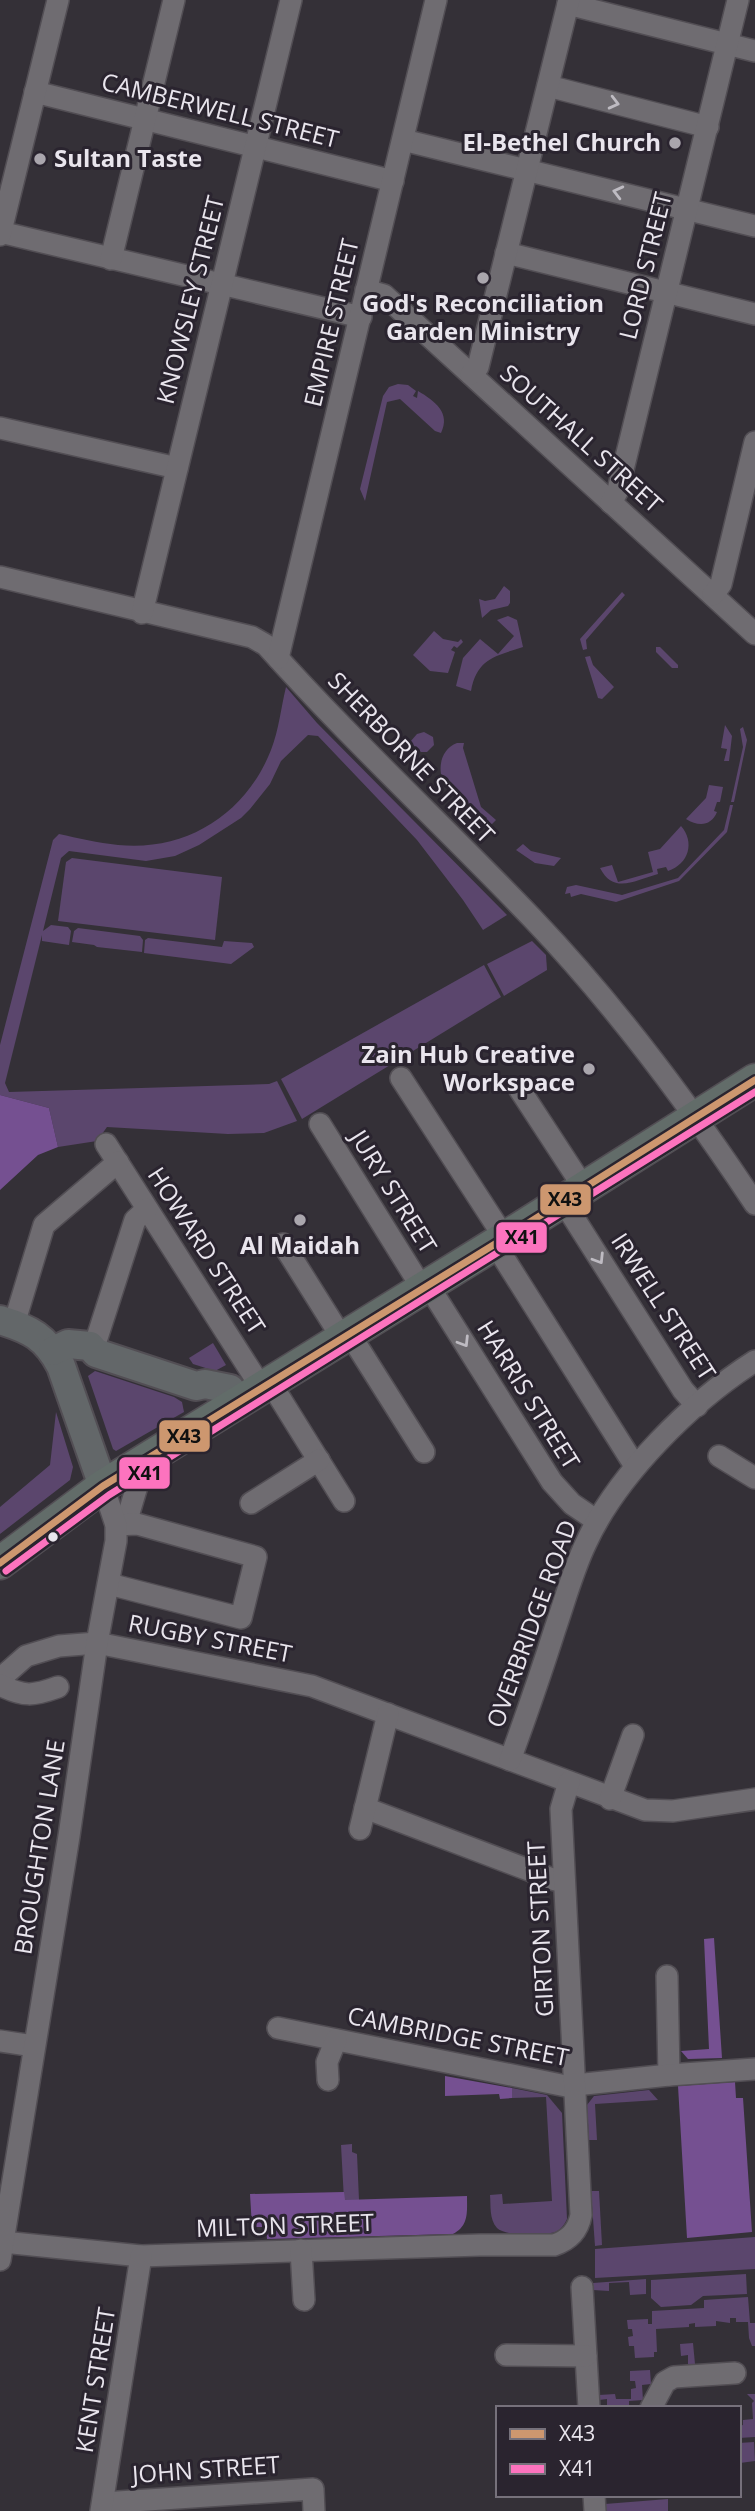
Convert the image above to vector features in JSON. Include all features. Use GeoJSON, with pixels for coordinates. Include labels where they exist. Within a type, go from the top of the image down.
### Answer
{"type":"FeatureCollection","features":[{"type":"Feature","properties":{"kind":"highway"},"geometry":{"type":"LineString","coordinates":[[0,1563],[103,1486],[145,1459],[500,1241],[755,1080]]}},
{"type":"Feature","properties":{"kind":"main road"},"geometry":{"type":"LineString","coordinates":[[7,1322],[39,1337],[57,1358],[103,1486]]}},
{"type":"Feature","properties":{"kind":"main road"},"geometry":{"type":"LineString","coordinates":[[57,1358],[91,1357],[96,1353],[196,1386],[200,1396],[208,1404],[246,1397]]}},
{"type":"Feature","properties":{"kind":"street"},"geometry":{"type":"LineString","coordinates":[[58,0],[0,233],[361,317]]}},
{"type":"Feature","properties":{"kind":"street"},"geometry":{"type":"LineString","coordinates":[[111,258],[174,0]]}},
{"type":"Feature","properties":{"kind":"street","name":"KNOWSLEY STREET"},"geometry":{"type":"LineString","coordinates":[[142,612],[291,0]]}},
{"type":"Feature","properties":{"kind":"street","name":"EMPIRE STREET"},"geometry":{"type":"LineString","coordinates":[[278,658],[436,0]]}},
{"type":"Feature","properties":{"kind":"street","name":"LORD STREET"},"geometry":{"type":"LineString","coordinates":[[611,502],[617,496],[738,0]]}},
{"type":"Feature","properties":{"kind":"street"},"geometry":{"type":"LineString","coordinates":[[471,374],[478,367],[569,2],[755,51]]}},
{"type":"Feature","properties":{"kind":"street"},"geometry":{"type":"LineString","coordinates":[[548,86],[708,127]]}},
{"type":"Feature","properties":{"kind":"street","name":"CAMBERWELL STREET"},"geometry":{"type":"LineString","coordinates":[[35,92],[393,181]]}},
{"type":"Feature","properties":{"kind":"street"},"geometry":{"type":"LineString","coordinates":[[403,140],[755,226]]}},
{"type":"Feature","properties":{"kind":"street"},"geometry":{"type":"LineString","coordinates":[[506,253],[755,314]]}},
{"type":"Feature","properties":{"kind":"street","name":"SOUTHALL STREET"},"geometry":{"type":"LineString","coordinates":[[366,290],[384,295],[755,634]]}},
{"type":"Feature","properties":{"kind":"street"},"geometry":{"type":"LineString","coordinates":[[0,428],[177,468]]}},
{"type":"Feature","properties":{"kind":"street"},"geometry":{"type":"LineString","coordinates":[[713,595],[721,584],[749,495],[755,442]]}},
{"type":"Feature","properties":{"kind":"street","name":"SHERBORNE STREET"},"geometry":{"type":"LineString","coordinates":[[0,578],[252,637],[266,645],[549,936],[632,1031],[697,1117],[754,1200]]}},
{"type":"Feature","properties":{"kind":"street"},"geometry":{"type":"LineString","coordinates":[[401,1078],[615,1437],[635,1466]]}},
{"type":"Feature","properties":{"kind":"street","name":"IRWELL STREET"},"geometry":{"type":"LineString","coordinates":[[520,1090],[573,1195],[683,1390],[697,1406]]}},
{"type":"Feature","properties":{"kind":"street","name":"JURY STREET"},"geometry":{"type":"LineString","coordinates":[[320,1124],[425,1287]]}},
{"type":"Feature","properties":{"kind":"street","name":"HOWARD STREET"},"geometry":{"type":"LineString","coordinates":[[106,1144],[147,1209],[246,1397],[319,1460],[344,1501]]}},
{"type":"Feature","properties":{"kind":"street"},"geometry":{"type":"LineString","coordinates":[[7,1322],[44,1225],[118,1162]]}},
{"type":"Feature","properties":{"kind":"street"},"geometry":{"type":"LineString","coordinates":[[96,1353],[96,1341],[135,1220],[147,1209]]}},
{"type":"Feature","properties":{"kind":"street"},"geometry":{"type":"LineString","coordinates":[[283,1244],[424,1452]]}},
{"type":"Feature","properties":{"kind":"street","name":"HARRIS STREET"},"geometry":{"type":"LineString","coordinates":[[425,1287],[553,1483],[572,1504],[597,1521]]}},
{"type":"Feature","properties":{"kind":"street","name":"OVERBRIDGE ROAD"},"geometry":{"type":"LineString","coordinates":[[510,1760],[570,1583],[597,1521],[635,1466],[697,1406],[734,1374],[755,1361]]}},
{"type":"Feature","properties":{"kind":"street"},"geometry":{"type":"LineString","coordinates":[[719,1456],[755,1478]]}},
{"type":"Feature","properties":{"kind":"street"},"geometry":{"type":"LineString","coordinates":[[116,1525],[129,1513],[145,1459]]}},
{"type":"Feature","properties":{"kind":"street"},"geometry":{"type":"LineString","coordinates":[[251,1503],[319,1460]]}},
{"type":"Feature","properties":{"kind":"street","name":"BROUGHTON LANE"},"geometry":{"type":"LineString","coordinates":[[1,2251],[69,1836],[97,1643],[116,1541],[116,1525],[103,1486]]}},
{"type":"Feature","properties":{"kind":"street"},"geometry":{"type":"LineString","coordinates":[[108,1584],[241,1619],[256,1557],[137,1524],[116,1525]]}},
{"type":"Feature","properties":{"kind":"street","name":"RUGBY STREET"},"geometry":{"type":"LineString","coordinates":[[0,1679],[26,1656],[59,1646],[97,1643],[312,1686],[645,1810],[659,1812],[755,1799]]}},
{"type":"Feature","properties":{"kind":"street"},"geometry":{"type":"LineString","coordinates":[[0,1685],[20,1695],[38,1694],[58,1687]]}},
{"type":"Feature","properties":{"kind":"street"},"geometry":{"type":"LineString","coordinates":[[360,1829],[388,1714]]}},
{"type":"Feature","properties":{"kind":"street"},"geometry":{"type":"LineString","coordinates":[[610,1799],[633,1735]]}},
{"type":"Feature","properties":{"kind":"street","name":"GIRTON STREET"},"geometry":{"type":"LineString","coordinates":[[568,2238],[577,2227],[581,2215],[561,1809],[569,1782]]}},
{"type":"Feature","properties":{"kind":"street"},"geometry":{"type":"LineString","coordinates":[[365,1808],[555,1880],[564,1880]]}},
{"type":"Feature","properties":{"kind":"street"},"geometry":{"type":"LineString","coordinates":[[667,1976],[670,2075]]}},
{"type":"Feature","properties":{"kind":"street","name":"CAMBRIDGE STREET"},"geometry":{"type":"LineString","coordinates":[[278,2028],[562,2085],[755,2069]]}},
{"type":"Feature","properties":{"kind":"street"},"geometry":{"type":"LineString","coordinates":[[328,2080],[327,2062],[336,2040]]}},
{"type":"Feature","properties":{"kind":"street"},"geometry":{"type":"LineString","coordinates":[[0,2041],[34,2046]]}},
{"type":"Feature","properties":{"kind":"street","name":"MILTON STREET"},"geometry":{"type":"LineString","coordinates":[[1,2251],[141,2256],[554,2245],[568,2238]]}},
{"type":"Feature","properties":{"kind":"street"},"geometry":{"type":"LineString","coordinates":[[301,2250],[304,2300]]}},
{"type":"Feature","properties":{"kind":"street","name":"KENT STREET"},"geometry":{"type":"LineString","coordinates":[[102,2507],[141,2256]]}},
{"type":"Feature","properties":{"kind":"street"},"geometry":{"type":"LineString","coordinates":[[582,2287],[589,2406]]}},
{"type":"Feature","properties":{"kind":"street"},"geometry":{"type":"LineString","coordinates":[[506,2355],[586,2356]]}},
{"type":"Feature","properties":{"kind":"street"},"geometry":{"type":"LineString","coordinates":[[652,2406],[665,2382],[674,2377],[736,2372]]}},
{"type":"Feature","properties":{"kind":"street","name":"JOHN STREET"},"geometry":{"type":"LineString","coordinates":[[102,2507],[313,2489],[314,2511]]}},
{"type":"Feature","properties":{"kind":"shaded area"},"geometry":{"type":"Polygon","coordinates":[[[408,385],[416,391],[413,396],[417,398],[418,391],[435,403],[443,414],[444,426],[441,433],[435,431],[400,399],[387,402],[365,501],[360,489],[383,396],[389,387],[408,385]]]}},
{"type":"Feature","properties":{"kind":"shaded area"},"geometry":{"type":"Polygon","coordinates":[[[504,586],[510,591],[508,606],[491,610],[482,618],[479,599],[495,599],[504,586]]]}},
{"type":"Feature","properties":{"kind":"shaded area"},"geometry":{"type":"Polygon","coordinates":[[[622,592],[625,595],[586,640],[587,649],[583,650],[580,639],[622,592]]]}},
{"type":"Feature","properties":{"kind":"shaded area"},"geometry":{"type":"Polygon","coordinates":[[[508,616],[517,620],[523,647],[496,656],[483,665],[471,691],[456,686],[463,658],[480,639],[498,654],[514,636],[497,620],[508,616]]]}},
{"type":"Feature","properties":{"kind":"shaded area"},"geometry":{"type":"Polygon","coordinates":[[[434,631],[443,639],[458,642],[461,639],[463,642],[451,650],[455,652],[448,673],[430,671],[413,655],[434,631]]]}},
{"type":"Feature","properties":{"kind":"shaded area"},"geometry":{"type":"Polygon","coordinates":[[[656,647],[660,647],[678,668],[672,668],[656,652],[656,647]]]}},
{"type":"Feature","properties":{"kind":"shaded area"},"geometry":{"type":"Polygon","coordinates":[[[590,656],[593,665],[614,687],[602,699],[598,698],[585,657],[590,656]]]}},
{"type":"Feature","properties":{"kind":"shaded area"},"geometry":{"type":"Polygon","coordinates":[[[286,687],[317,723],[507,915],[483,930],[417,840],[318,736],[308,735],[281,761],[270,784],[241,818],[199,845],[175,856],[146,861],[69,851],[61,858],[43,931],[51,925],[68,927],[71,931],[69,945],[42,941],[42,935],[5,1083],[9,1092],[269,1084],[277,1081],[297,1121],[264,1133],[228,1134],[107,1127],[97,1141],[58,1147],[49,1108],[0,1095],[0,1045],[53,840],[59,834],[118,845],[143,846],[190,835],[211,824],[230,810],[260,773],[274,742],[286,687]]]}},
{"type":"Feature","properties":{"kind":"shaded area"},"geometry":{"type":"Polygon","coordinates":[[[725,725],[732,736],[729,761],[724,761],[727,749],[721,748],[725,725]]]}},
{"type":"Feature","properties":{"kind":"shaded area"},"geometry":{"type":"Polygon","coordinates":[[[743,727],[747,740],[734,802],[731,802],[743,747],[740,729],[743,727]]]}},
{"type":"Feature","properties":{"kind":"shaded area"},"geometry":{"type":"Polygon","coordinates":[[[424,732],[433,737],[434,745],[427,752],[421,752],[410,742],[417,734],[424,732]]]}},
{"type":"Feature","properties":{"kind":"shaded area"},"geometry":{"type":"Polygon","coordinates":[[[457,743],[464,743],[463,748],[481,807],[496,820],[490,826],[485,821],[487,818],[482,814],[479,816],[441,774],[443,755],[457,743]]]}},
{"type":"Feature","properties":{"kind":"shaded area"},"geometry":{"type":"Polygon","coordinates":[[[709,785],[723,787],[714,817],[704,824],[686,819],[706,798],[709,785]]]}},
{"type":"Feature","properties":{"kind":"shaded area"},"geometry":{"type":"Polygon","coordinates":[[[730,805],[733,805],[727,832],[679,881],[616,902],[581,894],[571,897],[570,893],[565,894],[567,887],[576,885],[622,895],[678,878],[724,830],[730,805]]]}},
{"type":"Feature","properties":{"kind":"shaded area"},"geometry":{"type":"Polygon","coordinates":[[[681,826],[688,839],[688,852],[675,868],[668,871],[666,867],[657,869],[658,874],[633,882],[618,883],[606,876],[600,868],[612,865],[618,882],[653,872],[648,852],[660,849],[681,826]]]}},
{"type":"Feature","properties":{"kind":"shaded area"},"geometry":{"type":"Polygon","coordinates":[[[523,844],[531,851],[561,858],[554,866],[535,863],[516,850],[523,844]]]}},
{"type":"Feature","properties":{"kind":"shaded area"},"geometry":{"type":"Polygon","coordinates":[[[72,858],[222,877],[215,940],[58,921],[66,862],[72,858]]]}},
{"type":"Feature","properties":{"kind":"shaded area"},"geometry":{"type":"Polygon","coordinates":[[[78,928],[140,936],[143,940],[142,952],[72,942],[74,931],[78,928]]]}},
{"type":"Feature","properties":{"kind":"shaded area"},"geometry":{"type":"Polygon","coordinates":[[[148,938],[222,947],[224,941],[252,943],[254,947],[231,964],[144,953],[145,940],[148,938]]]}},
{"type":"Feature","properties":{"kind":"shaded area"},"geometry":{"type":"Polygon","coordinates":[[[532,941],[546,955],[547,970],[504,996],[487,964],[532,941]]]}},
{"type":"Feature","properties":{"kind":"shaded area"},"geometry":{"type":"Polygon","coordinates":[[[484,965],[501,997],[302,1119],[281,1079],[484,965]]]}},
{"type":"Feature","properties":{"kind":"shaded area"},"geometry":{"type":"Polygon","coordinates":[[[0,1095],[49,1108],[58,1147],[38,1155],[0,1190],[0,1095]]]}},
{"type":"Feature","properties":{"kind":"shaded area"},"geometry":{"type":"Polygon","coordinates":[[[213,1343],[226,1365],[215,1371],[193,1364],[189,1358],[213,1343]]]}},
{"type":"Feature","properties":{"kind":"shaded area"},"geometry":{"type":"Polygon","coordinates":[[[95,1371],[174,1397],[182,1402],[184,1412],[116,1451],[113,1449],[88,1376],[95,1371]]]}},
{"type":"Feature","properties":{"kind":"shaded area"},"geometry":{"type":"Polygon","coordinates":[[[56,1412],[73,1467],[70,1480],[0,1534],[0,1507],[50,1465],[56,1412]]]}},
{"type":"Feature","properties":{"kind":"shaded area"},"geometry":{"type":"Polygon","coordinates":[[[714,1938],[722,2058],[688,2059],[681,2051],[709,2049],[704,1939],[714,1938]]]}},
{"type":"Feature","properties":{"kind":"shaded area"},"geometry":{"type":"Polygon","coordinates":[[[445,2076],[512,2088],[512,2098],[500,2099],[499,2094],[445,2096],[445,2076]]]}},
{"type":"Feature","properties":{"kind":"shaded area"},"geometry":{"type":"Polygon","coordinates":[[[735,2082],[736,2098],[743,2098],[752,2232],[687,2238],[678,2086],[735,2082]]]}},
{"type":"Feature","properties":{"kind":"shaded area"},"geometry":{"type":"Polygon","coordinates":[[[512,2088],[547,2095],[562,2113],[567,2219],[561,2228],[554,2232],[531,2235],[507,2233],[497,2228],[493,2221],[490,2195],[502,2194],[503,2204],[552,2201],[546,2097],[512,2098],[512,2088]]]}},
{"type":"Feature","properties":{"kind":"shaded area"},"geometry":{"type":"Polygon","coordinates":[[[649,2090],[658,2100],[595,2104],[597,2140],[589,2140],[587,2105],[594,2096],[649,2090]]]}},
{"type":"Feature","properties":{"kind":"shaded area"},"geometry":{"type":"Polygon","coordinates":[[[352,2144],[352,2152],[357,2154],[359,2200],[344,2200],[341,2145],[352,2144]]]}},
{"type":"Feature","properties":{"kind":"shaded area"},"geometry":{"type":"Polygon","coordinates":[[[591,2191],[599,2191],[602,2245],[595,2246],[591,2191]]]}},
{"type":"Feature","properties":{"kind":"shaded area"},"geometry":{"type":"Polygon","coordinates":[[[344,2192],[345,2200],[467,2196],[466,2218],[462,2227],[453,2234],[267,2239],[266,2227],[252,2227],[250,2194],[344,2192]]]}},
{"type":"Feature","properties":{"kind":"shaded area"},"geometry":{"type":"Polygon","coordinates":[[[755,2237],[755,2269],[595,2278],[595,2249],[755,2237]]]}},
{"type":"Feature","properties":{"kind":"shaded area"},"geometry":{"type":"Polygon","coordinates":[[[746,2274],[747,2294],[703,2296],[691,2305],[661,2307],[651,2298],[651,2280],[746,2274]]]}},
{"type":"Feature","properties":{"kind":"shaded area"},"geometry":{"type":"Polygon","coordinates":[[[646,2279],[646,2294],[630,2295],[629,2282],[609,2283],[609,2291],[593,2290],[593,2283],[646,2279]]]}},
{"type":"Feature","properties":{"kind":"shaded area"},"geometry":{"type":"Polygon","coordinates":[[[748,2297],[750,2323],[755,2323],[755,2346],[752,2346],[749,2338],[748,2322],[736,2322],[736,2318],[730,2318],[730,2323],[716,2321],[716,2326],[695,2327],[695,2323],[689,2324],[689,2327],[656,2329],[657,2352],[654,2352],[654,2357],[635,2358],[634,2346],[629,2346],[628,2337],[633,2336],[632,2329],[628,2329],[627,2320],[648,2319],[648,2324],[652,2324],[652,2311],[704,2308],[704,2300],[748,2297]]]}},
{"type":"Feature","properties":{"kind":"shaded area"},"geometry":{"type":"Polygon","coordinates":[[[693,2343],[695,2364],[688,2365],[688,2355],[681,2356],[680,2344],[693,2343]]]}},
{"type":"Feature","properties":{"kind":"shaded area"},"geometry":{"type":"Polygon","coordinates":[[[650,2370],[651,2384],[642,2385],[643,2400],[629,2401],[629,2406],[607,2406],[607,2399],[599,2400],[599,2395],[615,2394],[616,2399],[631,2399],[631,2389],[636,2388],[635,2381],[630,2381],[630,2371],[650,2370]]]}},
{"type":"Feature","properties":{"kind":"shaded area"},"geometry":{"type":"Polygon","coordinates":[[[747,2394],[755,2394],[755,2437],[741,2438],[743,2420],[753,2419],[754,2401],[747,2394]]]}},
{"type":"Feature","properties":{"kind":"shaded area"},"geometry":{"type":"Polygon","coordinates":[[[754,2442],[755,2461],[741,2463],[741,2443],[754,2442]]]}},
{"type":"Feature","properties":{"kind":"shaded area"},"geometry":{"type":"Polygon","coordinates":[[[668,2499],[668,2511],[606,2511],[605,2504],[668,2499]]]}},
{"type":"Feature","properties":{"kind":"transit line","name":"X43"},"geometry":{"type":"LineString","coordinates":[[0,1563],[103,1486],[755,1080]]}},
{"type":"Feature","properties":{"kind":"transit line","name":"X41"},"geometry":{"type":"LineString","coordinates":[[6,1571],[109,1495],[755,1092]]}},
{"type":"Feature","properties":{"kind":"place","name":"El-Bethel Church"},"geometry":{"type":"Point","coordinates":[675,143]}},
{"type":"Feature","properties":{"kind":"place","name":"Sultan Taste"},"geometry":{"type":"Point","coordinates":[40,159]}},
{"type":"Feature","properties":{"kind":"place","name":"God's Reconciliation Garden Ministry"},"geometry":{"type":"Point","coordinates":[483,278]}},
{"type":"Feature","properties":{"kind":"place","name":"Zain Hub Creative Workspace"},"geometry":{"type":"Point","coordinates":[589,1069]}},
{"type":"Feature","properties":{"kind":"place","name":"Al Maidah"},"geometry":{"type":"Point","coordinates":[300,1220]}}]}
